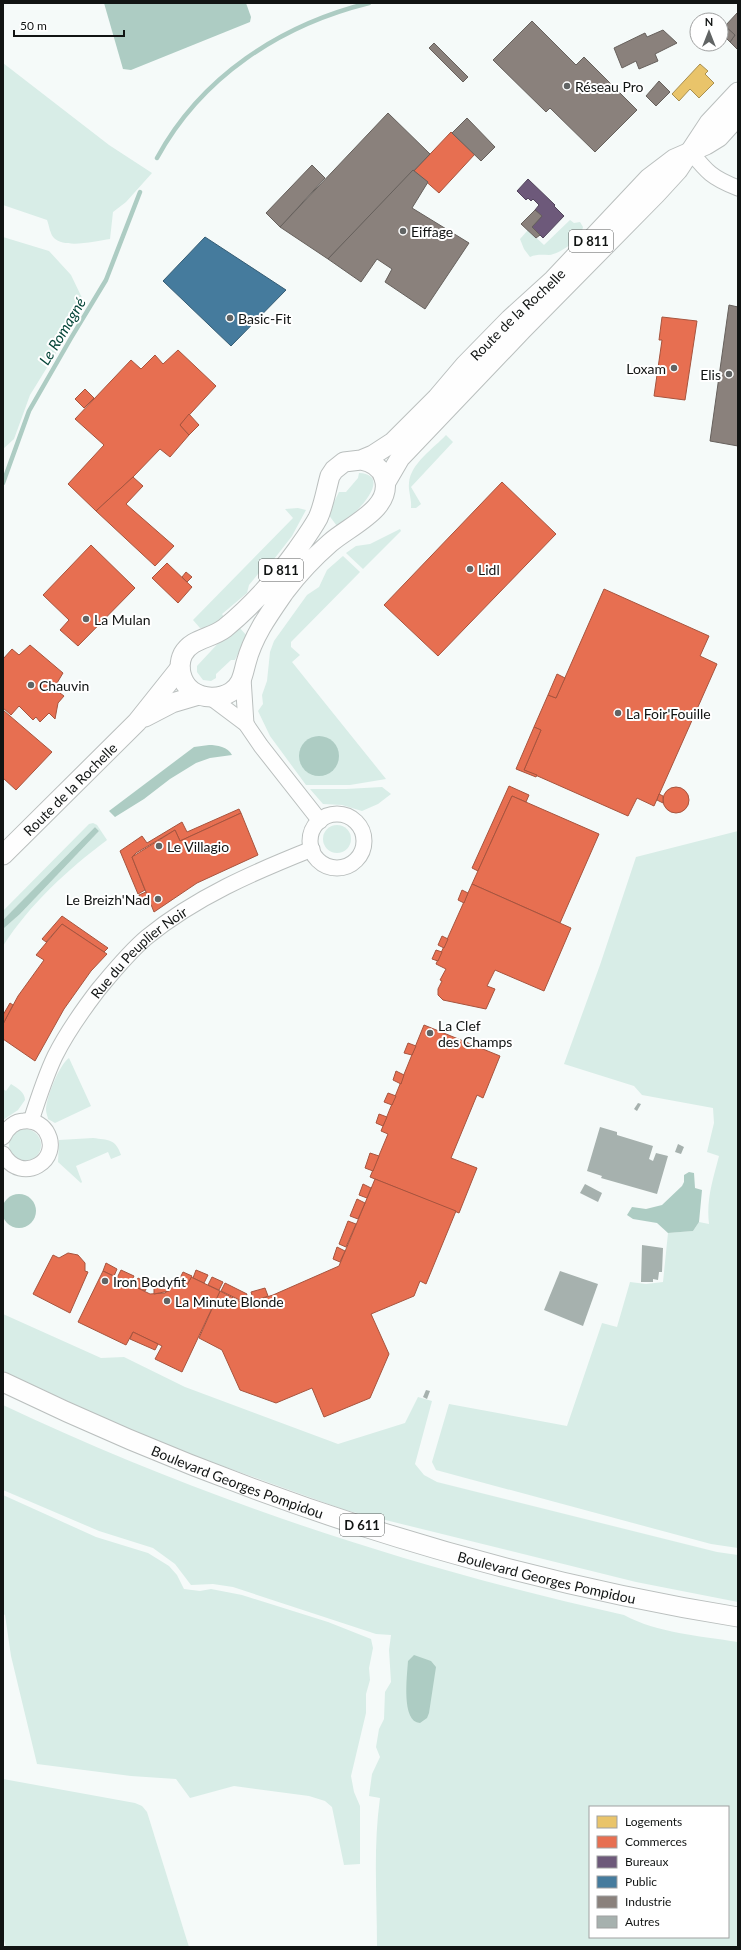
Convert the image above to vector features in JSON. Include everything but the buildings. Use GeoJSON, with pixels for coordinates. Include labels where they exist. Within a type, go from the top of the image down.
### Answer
{"type":"FeatureCollection","features":[{"type":"Feature","properties":{"kind":"main road","name":"Route de la Rochelle"},"geometry":{"type":"LineString","coordinates":[[137,722],[172,702],[205,696],[220,696],[231,692],[239,685],[243,678],[248,655],[256,635],[270,612],[307,566],[329,544],[379,506],[385,492],[386,482],[390,472],[400,458],[522,330],[656,194],[678,170],[709,123],[738,92]]}},
{"type":"Feature","properties":{"kind":"main road","name":"Route de la Rochelle"},"geometry":{"type":"LineString","coordinates":[[3,855],[137,722],[180,668],[182,655],[187,648],[200,640],[221,631],[243,614],[262,595],[290,560],[317,519],[330,476],[334,470],[344,462],[361,460],[373,455],[393,442],[437,398],[465,365],[510,319],[554,280],[649,178],[661,167],[719,137],[738,116]]}},
{"type":"Feature","properties":{"kind":"main road"},"geometry":{"type":"LineString","coordinates":[[361,460],[376,466],[381,470],[386,482]]}},
{"type":"Feature","properties":{"kind":"main road"},"geometry":{"type":"LineString","coordinates":[[180,668],[186,684],[205,696]]}},
{"type":"Feature","properties":{"kind":"main road","name":"Boulevard Georges Pompidou"},"geometry":{"type":"LineString","coordinates":[[3,1382],[66,1412],[179,1460],[264,1492],[399,1537],[562,1581],[632,1597],[738,1617]]}},
{"type":"Feature","properties":{"kind":"main road","name":"Boulevard Georges Pompidou"},"geometry":{"type":"LineString","coordinates":[[3,1393],[107,1441],[168,1466],[261,1501],[383,1542],[561,1591],[738,1627]]}},
{"type":"Feature","properties":{"kind":"street"},"geometry":{"type":"LineString","coordinates":[[690,151],[711,175],[738,188]]}},
{"type":"Feature","properties":{"kind":"street"},"geometry":{"type":"LineString","coordinates":[[243,678],[246,724]]}},
{"type":"Feature","properties":{"kind":"street"},"geometry":{"type":"LineString","coordinates":[[205,696],[246,724],[261,746],[320,821]]}},
{"type":"Feature","properties":{"kind":"street"},"geometry":{"type":"LineString","coordinates":[[334,814],[350,817],[361,828],[364,847],[358,858],[346,866],[333,867],[322,863],[312,849],[311,834],[320,821],[334,814]]}},
{"type":"Feature","properties":{"kind":"street","name":"Rue du Peuplier Noir"},"geometry":{"type":"LineString","coordinates":[[31,1121],[55,1056],[74,1023],[104,983],[136,947],[157,929],[213,893],[312,849]]}},
{"type":"Feature","properties":{"kind":"street"},"geometry":{"type":"LineString","coordinates":[[3,1136],[16,1122],[31,1121],[44,1128],[48,1135],[50,1148],[45,1160],[31,1169],[23,1169],[11,1164],[3,1154]]}},
{"type":"Feature","properties":{"kind":"shaded area"},"geometry":{"type":"Polygon","coordinates":[[[104,3],[246,3],[251,17],[250,22],[131,70],[123,69],[104,3]]]}},
{"type":"Feature","properties":{"kind":"shaded area"},"geometry":{"type":"Polygon","coordinates":[[[3,63],[109,145],[152,173],[126,202],[113,212],[110,239],[73,244],[59,241],[54,238],[47,220],[3,205],[3,63]]]}},
{"type":"Feature","properties":{"kind":"shaded area"},"geometry":{"type":"Polygon","coordinates":[[[570,220],[574,223],[580,222],[583,227],[580,235],[572,243],[563,250],[553,254],[530,257],[524,249],[520,239],[528,230],[544,245],[570,220]]]}},
{"type":"Feature","properties":{"kind":"shaded area"},"geometry":{"type":"Polygon","coordinates":[[[3,237],[49,251],[71,275],[83,300],[72,318],[64,340],[30,395],[14,439],[3,449],[3,237]]]}},
{"type":"Feature","properties":{"kind":"shaded area"},"geometry":{"type":"Polygon","coordinates":[[[446,435],[453,442],[411,487],[421,504],[416,508],[411,508],[409,489],[410,476],[423,457],[446,435]]]}},
{"type":"Feature","properties":{"kind":"shaded area"},"geometry":{"type":"Polygon","coordinates":[[[359,473],[369,476],[373,481],[372,489],[360,508],[337,526],[328,514],[339,492],[346,492],[358,478],[359,473]]]}},
{"type":"Feature","properties":{"kind":"shaded area"},"geometry":{"type":"Polygon","coordinates":[[[298,508],[306,510],[292,536],[271,563],[258,574],[249,585],[247,593],[222,614],[226,620],[210,627],[200,628],[193,620],[293,518],[285,509],[298,508]]]}},
{"type":"Feature","properties":{"kind":"shaded area"},"geometry":{"type":"Polygon","coordinates":[[[400,529],[401,531],[363,569],[346,553],[356,546],[370,544],[400,529]]]}},
{"type":"Feature","properties":{"kind":"shaded area"},"geometry":{"type":"Polygon","coordinates":[[[343,556],[360,572],[291,642],[291,647],[300,655],[292,662],[386,779],[350,785],[306,785],[270,736],[258,711],[263,704],[262,695],[267,681],[270,652],[274,641],[307,595],[319,587],[327,570],[343,556]]]}},
{"type":"Feature","properties":{"kind":"shaded area"},"geometry":{"type":"Polygon","coordinates":[[[238,626],[247,636],[235,660],[231,660],[216,674],[216,678],[211,681],[203,680],[197,672],[197,666],[224,637],[238,626]]]}},
{"type":"Feature","properties":{"kind":"shaded area"},"geometry":{"type":"Polygon","coordinates":[[[319,736],[327,738],[333,742],[337,748],[339,756],[337,764],[333,770],[327,774],[319,776],[311,774],[305,770],[301,764],[299,756],[301,748],[305,742],[311,738],[319,736]]]}},
{"type":"Feature","properties":{"kind":"shaded area"},"geometry":{"type":"Polygon","coordinates":[[[209,745],[225,748],[232,755],[210,758],[196,763],[115,817],[109,811],[194,747],[209,745]]]}},
{"type":"Feature","properties":{"kind":"shaded area"},"geometry":{"type":"Polygon","coordinates":[[[382,787],[391,794],[378,804],[362,811],[342,805],[323,804],[310,789],[346,789],[382,787]]]}},
{"type":"Feature","properties":{"kind":"shaded area"},"geometry":{"type":"Polygon","coordinates":[[[93,823],[97,825],[107,840],[50,888],[25,916],[3,946],[3,929],[20,914],[99,831],[95,827],[3,920],[3,911],[89,824],[93,823]]]}},
{"type":"Feature","properties":{"kind":"shaded area"},"geometry":{"type":"Polygon","coordinates":[[[337,825],[347,829],[351,839],[347,849],[337,853],[327,849],[323,839],[327,829],[337,825]]]}},
{"type":"Feature","properties":{"kind":"shaded area"},"geometry":{"type":"Polygon","coordinates":[[[95,827],[99,831],[20,914],[3,929],[3,920],[95,827]]]}},
{"type":"Feature","properties":{"kind":"shaded area"},"geometry":{"type":"Polygon","coordinates":[[[738,831],[738,1548],[711,1544],[436,1470],[432,1462],[449,1404],[567,1426],[602,1323],[617,1327],[630,1282],[646,1284],[663,1282],[668,1233],[693,1231],[699,1222],[709,1224],[709,1198],[719,1156],[707,1152],[714,1123],[713,1108],[642,1095],[634,1086],[564,1064],[600,965],[636,857],[738,831]]]}},
{"type":"Feature","properties":{"kind":"shaded area"},"geometry":{"type":"Polygon","coordinates":[[[69,1058],[91,1106],[55,1123],[48,1119],[46,1111],[47,1105],[57,1074],[69,1058]]]}},
{"type":"Feature","properties":{"kind":"shaded area"},"geometry":{"type":"Polygon","coordinates":[[[11,1084],[22,1092],[25,1100],[18,1110],[3,1120],[3,1089],[6,1091],[11,1084]]]}},
{"type":"Feature","properties":{"kind":"shaded area"},"geometry":{"type":"Polygon","coordinates":[[[25,1129],[31,1130],[38,1136],[41,1145],[40,1151],[34,1158],[25,1161],[19,1160],[12,1154],[9,1145],[10,1139],[16,1132],[25,1129]]]}},
{"type":"Feature","properties":{"kind":"shaded area"},"geometry":{"type":"Polygon","coordinates":[[[93,1138],[111,1141],[117,1146],[121,1155],[111,1159],[108,1152],[76,1166],[82,1182],[81,1183],[58,1162],[59,1140],[93,1138]]]}},
{"type":"Feature","properties":{"kind":"shaded area"},"geometry":{"type":"Polygon","coordinates":[[[689,1172],[694,1173],[695,1188],[702,1190],[699,1222],[693,1231],[668,1233],[657,1223],[633,1219],[627,1215],[632,1207],[646,1209],[662,1205],[682,1186],[684,1182],[684,1175],[689,1172]]]}},
{"type":"Feature","properties":{"kind":"shaded area"},"geometry":{"type":"Polygon","coordinates":[[[16,1194],[22,1194],[26,1195],[33,1201],[36,1211],[35,1218],[29,1225],[22,1228],[16,1228],[12,1227],[5,1221],[2,1214],[2,1208],[3,1204],[9,1197],[16,1194]]]}},
{"type":"Feature","properties":{"kind":"shaded area"},"geometry":{"type":"Polygon","coordinates":[[[3,1314],[101,1358],[124,1357],[185,1387],[338,1444],[405,1423],[418,1397],[432,1401],[415,1464],[424,1475],[437,1482],[717,1552],[738,1555],[738,1602],[636,1582],[345,1510],[178,1450],[99,1416],[3,1371],[3,1314]]]}},
{"type":"Feature","properties":{"kind":"shaded area"},"geometry":{"type":"Polygon","coordinates":[[[3,1405],[154,1471],[307,1527],[464,1575],[543,1596],[624,1615],[650,1626],[694,1636],[738,1642],[738,1947],[377,1947],[376,1854],[380,1798],[369,1796],[372,1774],[380,1757],[376,1747],[379,1729],[384,1719],[385,1692],[391,1682],[389,1650],[391,1635],[376,1634],[233,1587],[213,1584],[191,1585],[175,1564],[153,1548],[99,1531],[3,1490],[3,1405]]]}},
{"type":"Feature","properties":{"kind":"shaded area"},"geometry":{"type":"Polygon","coordinates":[[[3,1495],[96,1537],[148,1553],[169,1566],[177,1575],[184,1589],[200,1591],[211,1589],[242,1595],[328,1622],[371,1639],[373,1648],[369,1668],[370,1680],[366,1694],[366,1713],[351,1776],[354,1792],[360,1806],[360,1864],[344,1865],[332,1807],[325,1801],[309,1796],[234,1786],[190,1798],[176,1779],[131,1776],[37,1764],[11,1656],[5,1615],[3,1614],[3,1495]]]}},
{"type":"Feature","properties":{"kind":"shaded area"},"geometry":{"type":"Polygon","coordinates":[[[414,1655],[431,1661],[436,1667],[429,1713],[427,1718],[420,1723],[414,1721],[410,1715],[406,1697],[408,1661],[414,1655]]]}},
{"type":"Feature","properties":{"kind":"shaded area"},"geometry":{"type":"Polygon","coordinates":[[[3,1779],[135,1803],[142,1806],[147,1812],[189,1947],[6,1947],[3,1937],[3,1779]]]}},
{"type":"Feature","properties":{"kind":"waterway","name":"Le Romagné"},"geometry":{"type":"LineString","coordinates":[[157,158],[175,129],[196,103],[220,79],[246,58],[274,40],[305,25],[336,13],[369,3]]}},
{"type":"Feature","properties":{"kind":"waterway","name":"Le Romagné"},"geometry":{"type":"LineString","coordinates":[[3,483],[29,411],[106,280],[140,192]]}},
{"type":"Feature","properties":{"kind":"place","name":"Réseau Pro"},"geometry":{"type":"Point","coordinates":[567,86]}},
{"type":"Feature","properties":{"kind":"place","name":"Eiffage"},"geometry":{"type":"Point","coordinates":[403,231]}},
{"type":"Feature","properties":{"kind":"place","name":"Basic-Fit"},"geometry":{"type":"Point","coordinates":[230,318]}},
{"type":"Feature","properties":{"kind":"place","name":"Loxam"},"geometry":{"type":"Point","coordinates":[674,368]}},
{"type":"Feature","properties":{"kind":"place","name":"Elis"},"geometry":{"type":"Point","coordinates":[729,374]}},
{"type":"Feature","properties":{"kind":"place","name":"Lidl"},"geometry":{"type":"Point","coordinates":[470,569]}},
{"type":"Feature","properties":{"kind":"place","name":"La Mulan"},"geometry":{"type":"Point","coordinates":[86,619]}},
{"type":"Feature","properties":{"kind":"place","name":"Chauvin"},"geometry":{"type":"Point","coordinates":[31,685]}},
{"type":"Feature","properties":{"kind":"place","name":"La Foir'Fouille"},"geometry":{"type":"Point","coordinates":[618,713]}},
{"type":"Feature","properties":{"kind":"place","name":"Le Villagio"},"geometry":{"type":"Point","coordinates":[159,846]}},
{"type":"Feature","properties":{"kind":"place","name":"Le Breizh'Nad"},"geometry":{"type":"Point","coordinates":[158,899]}},
{"type":"Feature","properties":{"kind":"place","name":"La Clef des Champs"},"geometry":{"type":"Point","coordinates":[430,1033]}},
{"type":"Feature","properties":{"kind":"place","name":"Iron Bodyfit"},"geometry":{"type":"Point","coordinates":[105,1281]}},
{"type":"Feature","properties":{"kind":"place","name":"La Minute Blonde"},"geometry":{"type":"Point","coordinates":[167,1301]}}]}
